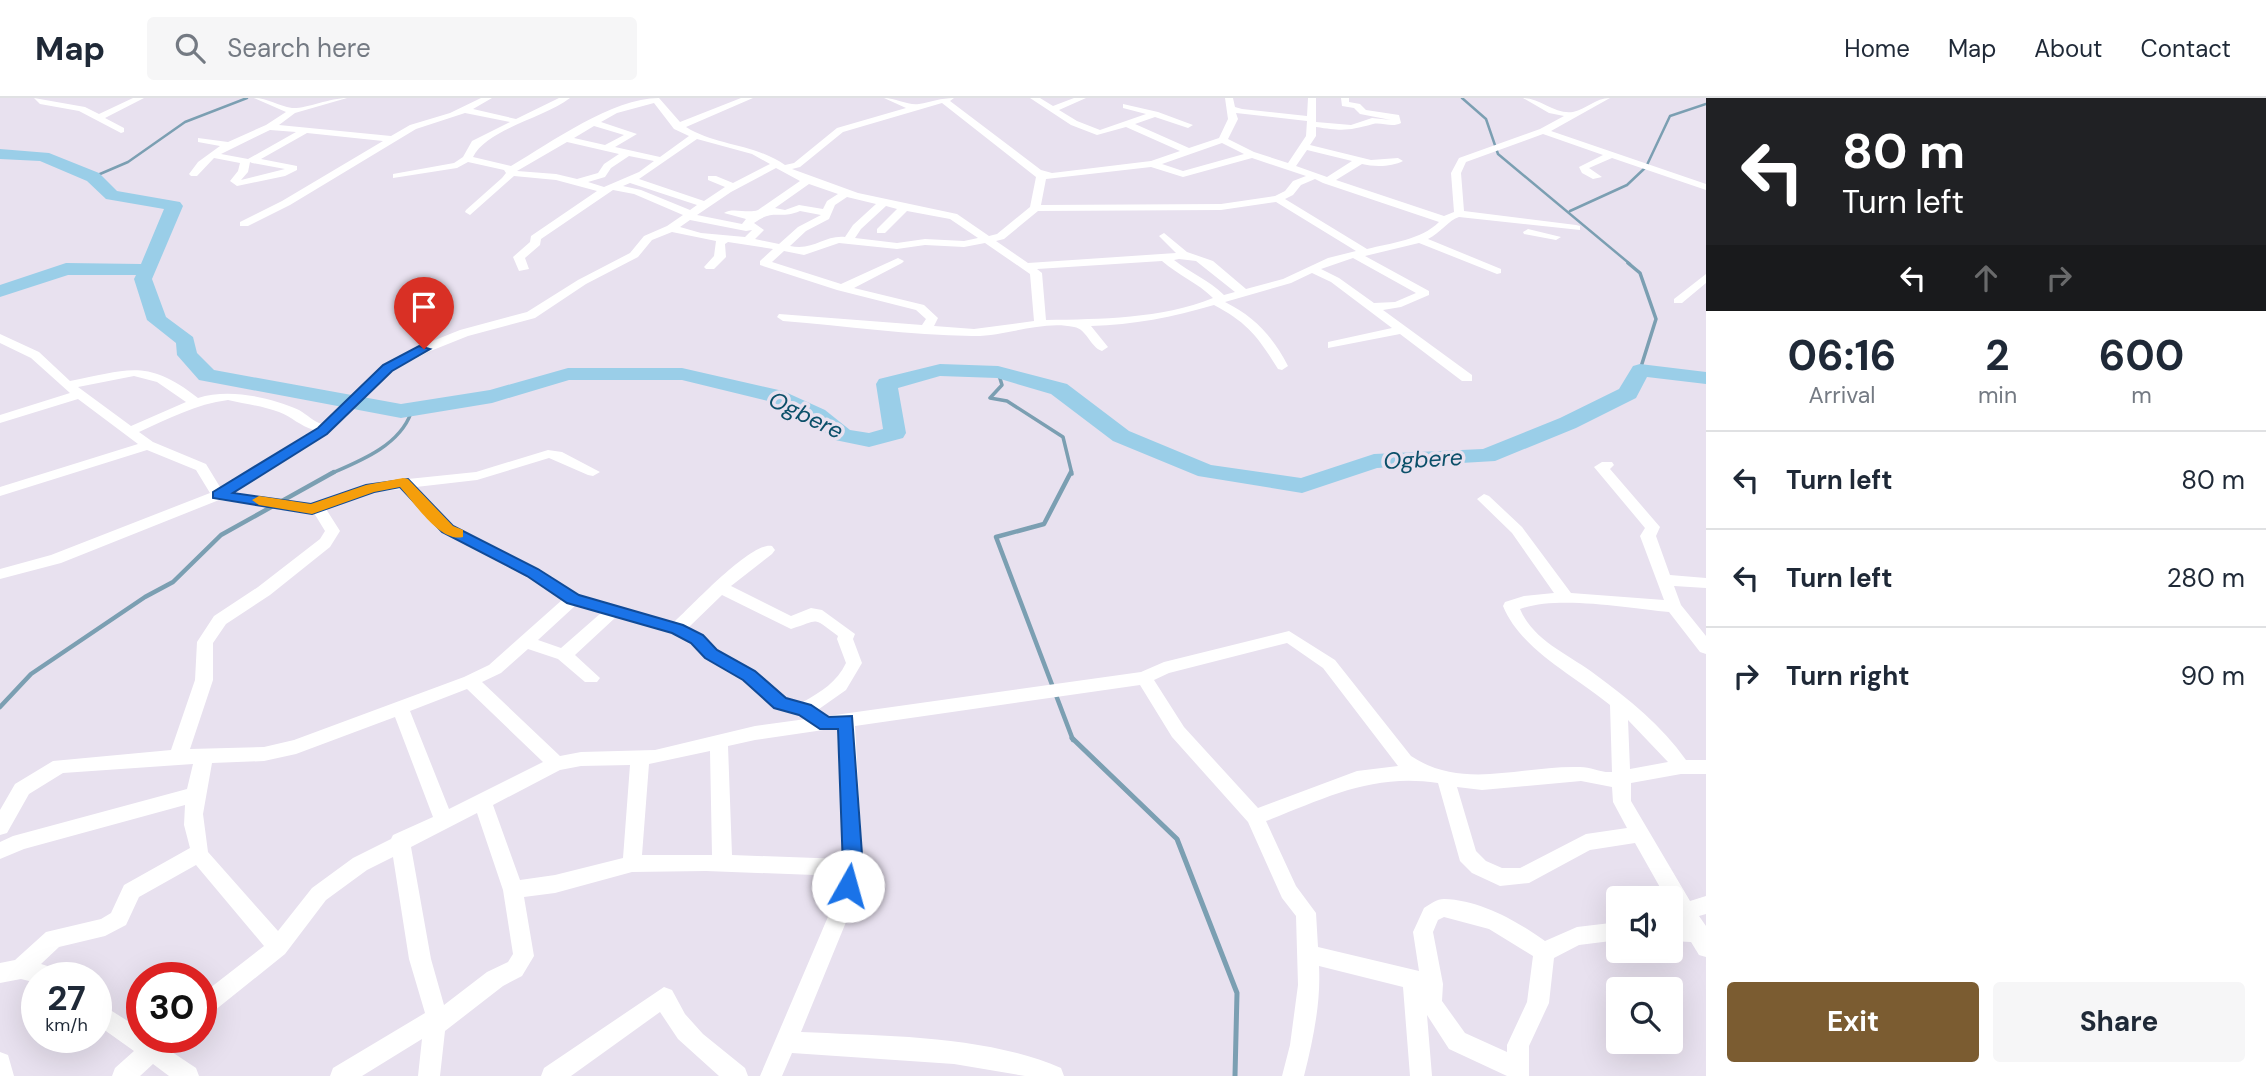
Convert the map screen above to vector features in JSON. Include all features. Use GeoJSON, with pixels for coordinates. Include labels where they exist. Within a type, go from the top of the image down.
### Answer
{"type":"FeatureCollection","features":[{"type":"Feature","properties":{"kind":"street"},"geometry":{"type":"LineString","coordinates":[[38,98],[43,102],[82,109],[121,130]]}},
{"type":"Feature","properties":{"kind":"street"},"geometry":{"type":"LineString","coordinates":[[100,117],[141,98]]}},
{"type":"Feature","properties":{"kind":"street"},"geometry":{"type":"LineString","coordinates":[[213,155],[245,161],[243,172],[235,181],[237,183],[246,184],[258,178],[276,178],[294,168],[252,160],[306,131],[313,124],[292,121],[290,114],[258,98]]}},
{"type":"Feature","properties":{"kind":"street"},"geometry":{"type":"LineString","coordinates":[[194,174],[198,164],[290,114],[343,98]]}},
{"type":"Feature","properties":{"kind":"street"},"geometry":{"type":"LineString","coordinates":[[244,224],[286,203],[422,124],[462,112],[488,98]]}},
{"type":"Feature","properties":{"kind":"street"},"geometry":{"type":"LineString","coordinates":[[397,176],[457,165],[467,159],[475,143],[566,98]]}},
{"type":"Feature","properties":{"kind":"street"},"geometry":{"type":"LineString","coordinates":[[677,127],[749,98]]}},
{"type":"Feature","properties":{"kind":"street"},"geometry":{"type":"LineString","coordinates":[[888,98],[912,107]]}},
{"type":"Feature","properties":{"kind":"street"},"geometry":{"type":"LineString","coordinates":[[1034,98],[1089,130],[1100,133],[1155,114]]}},
{"type":"Feature","properties":{"kind":"street"},"geometry":{"type":"LineString","coordinates":[[1053,109],[1082,98]]}},
{"type":"Feature","properties":{"kind":"street"},"geometry":{"type":"LineString","coordinates":[[0,573],[57,559],[218,495],[325,429],[388,368],[424,349],[464,333],[531,315],[582,282],[634,255],[648,238],[691,216],[733,187],[780,167],[797,165],[840,130],[947,99],[1043,175],[1152,164],[1223,140],[1233,119],[1230,98]]}},
{"type":"Feature","properties":{"kind":"street"},"geometry":{"type":"LineString","coordinates":[[1290,168],[1306,147],[1312,121],[1312,98]]}},
{"type":"Feature","properties":{"kind":"street"},"geometry":{"type":"LineString","coordinates":[[1231,109],[1247,114],[1280,113],[1353,128],[1363,128],[1371,121],[1396,123],[1396,117],[1363,112],[1357,106],[1345,104],[1345,98]]}},
{"type":"Feature","properties":{"kind":"street"},"geometry":{"type":"LineString","coordinates":[[1527,98],[1552,110],[1571,115]]}},
{"type":"Feature","properties":{"kind":"street"},"geometry":{"type":"LineString","coordinates":[[1452,217],[1456,173],[1462,160],[1543,131],[1606,98]]}},
{"type":"Feature","properties":{"kind":"street"},"geometry":{"type":"LineString","coordinates":[[470,212],[511,169],[614,111],[656,99],[668,119],[695,136],[755,152],[808,180],[846,193],[953,216],[1036,273],[1039,283],[1040,324]]}},
{"type":"Feature","properties":{"kind":"street"},"geometry":{"type":"LineString","coordinates":[[1126,106],[1188,125]]}},
{"type":"Feature","properties":{"kind":"street"},"geometry":{"type":"LineString","coordinates":[[462,112],[511,119],[517,124]]}},
{"type":"Feature","properties":{"kind":"street"},"geometry":{"type":"LineString","coordinates":[[593,124],[632,134],[604,149]]}},
{"type":"Feature","properties":{"kind":"street"},"geometry":{"type":"LineString","coordinates":[[1129,125],[1189,152]]}},
{"type":"Feature","properties":{"kind":"street"},"geometry":{"type":"LineString","coordinates":[[269,127],[397,139]]}},
{"type":"Feature","properties":{"kind":"street"},"geometry":{"type":"LineString","coordinates":[[1114,130],[1170,156]]}},
{"type":"Feature","properties":{"kind":"street"},"geometry":{"type":"LineString","coordinates":[[1543,131],[1706,187]]}},
{"type":"Feature","properties":{"kind":"street"},"geometry":{"type":"LineString","coordinates":[[523,269],[519,257],[536,243],[535,238],[695,136]]}},
{"type":"Feature","properties":{"kind":"street"},"geometry":{"type":"LineString","coordinates":[[567,139],[661,160]]}},
{"type":"Feature","properties":{"kind":"street"},"geometry":{"type":"LineString","coordinates":[[201,140],[232,146]]}},
{"type":"Feature","properties":{"kind":"street"},"geometry":{"type":"LineString","coordinates":[[1223,140],[1251,154],[1327,181],[1452,217],[1556,237]]}},
{"type":"Feature","properties":{"kind":"street"},"geometry":{"type":"LineString","coordinates":[[1306,147],[1359,161],[1384,164],[1398,161]]}},
{"type":"Feature","properties":{"kind":"street"},"geometry":{"type":"LineString","coordinates":[[1203,148],[1212,149],[1230,161]]}},
{"type":"Feature","properties":{"kind":"street"},"geometry":{"type":"LineString","coordinates":[[603,175],[607,166],[625,154]]}},
{"type":"Feature","properties":{"kind":"street"},"geometry":{"type":"LineString","coordinates":[[1152,164],[1183,174],[1251,154]]}},
{"type":"Feature","properties":{"kind":"street"},"geometry":{"type":"LineString","coordinates":[[1597,177],[1585,171],[1584,167],[1614,154]]}},
{"type":"Feature","properties":{"kind":"street"},"geometry":{"type":"LineString","coordinates":[[467,159],[576,182],[617,185],[706,205]]}},
{"type":"Feature","properties":{"kind":"street"},"geometry":{"type":"LineString","coordinates":[[1327,181],[1359,161]]}},
{"type":"Feature","properties":{"kind":"street"},"geometry":{"type":"LineString","coordinates":[[1693,182],[1706,172]]}},
{"type":"Feature","properties":{"kind":"street"},"geometry":{"type":"LineString","coordinates":[[576,182],[603,175]]}},
{"type":"Feature","properties":{"kind":"street"},"geometry":{"type":"LineString","coordinates":[[603,175],[617,185],[691,216],[759,230]]}},
{"type":"Feature","properties":{"kind":"street"},"geometry":{"type":"LineString","coordinates":[[671,228],[687,234],[747,240],[804,252],[830,241],[897,246],[925,242],[964,244],[1000,237],[1035,208],[1043,175]]}},
{"type":"Feature","properties":{"kind":"street"},"geometry":{"type":"LineString","coordinates":[[1035,208],[1222,207],[1278,199],[1289,193],[1297,183],[1314,176]]}},
{"type":"Feature","properties":{"kind":"street"},"geometry":{"type":"LineString","coordinates":[[712,178],[733,187]]}},
{"type":"Feature","properties":{"kind":"street"},"geometry":{"type":"LineString","coordinates":[[759,230],[747,223],[808,180]]}},
{"type":"Feature","properties":{"kind":"street"},"geometry":{"type":"LineString","coordinates":[[846,193],[831,203],[827,213],[778,248],[764,263],[841,288],[920,307],[932,318],[926,330]]}},
{"type":"Feature","properties":{"kind":"street"},"geometry":{"type":"LineString","coordinates":[[1278,199],[1424,293],[1397,305],[1373,307]]}},
{"type":"Feature","properties":{"kind":"street"},"geometry":{"type":"LineString","coordinates":[[848,241],[857,227],[883,203]]}},
{"type":"Feature","properties":{"kind":"street"},"geometry":{"type":"LineString","coordinates":[[881,231],[905,207]]}},
{"type":"Feature","properties":{"kind":"street"},"geometry":{"type":"LineString","coordinates":[[729,214],[742,216],[771,210],[786,214],[799,208],[827,213]]}},
{"type":"Feature","properties":{"kind":"street"},"geometry":{"type":"LineString","coordinates":[[783,317],[974,333],[1040,324],[1145,320],[1287,281],[1312,269],[1360,253],[1419,239],[1452,217],[1576,229]]}},
{"type":"Feature","properties":{"kind":"street"},"geometry":{"type":"LineString","coordinates":[[747,240],[759,230]]}},
{"type":"Feature","properties":{"kind":"street"},"geometry":{"type":"LineString","coordinates":[[1164,236],[1182,253]]}},
{"type":"Feature","properties":{"kind":"street"},"geometry":{"type":"LineString","coordinates":[[710,267],[720,257],[720,243],[726,238]]}},
{"type":"Feature","properties":{"kind":"street"},"geometry":{"type":"LineString","coordinates":[[1419,239],[1497,271]]}},
{"type":"Feature","properties":{"kind":"street"},"geometry":{"type":"LineString","coordinates":[[1027,266],[1165,258],[1182,253],[1201,257],[1244,293]]}},
{"type":"Feature","properties":{"kind":"street"},"geometry":{"type":"LineString","coordinates":[[1165,258],[1180,271],[1208,286],[1218,300],[1264,334],[1282,366]]}},
{"type":"Feature","properties":{"kind":"street"},"geometry":{"type":"LineString","coordinates":[[841,288],[859,282],[898,261]]}},
{"type":"Feature","properties":{"kind":"street"},"geometry":{"type":"LineString","coordinates":[[1312,269],[1373,307],[1467,378]]}},
{"type":"Feature","properties":{"kind":"street"},"geometry":{"type":"LineString","coordinates":[[1678,301],[1706,276]]}},
{"type":"Feature","properties":{"kind":"street"},"geometry":{"type":"LineString","coordinates":[[1076,323],[1085,327],[1102,347]]}},
{"type":"Feature","properties":{"kind":"street"},"geometry":{"type":"LineString","coordinates":[[1332,345],[1402,330]]}},
{"type":"Feature","properties":{"kind":"street"},"geometry":{"type":"LineString","coordinates":[[1,339],[35,355],[68,385],[148,445],[201,467],[218,495]]}},
{"type":"Feature","properties":{"kind":"street"},"geometry":{"type":"LineString","coordinates":[[68,385],[127,371],[146,372],[176,386],[196,403]]}},
{"type":"Feature","properties":{"kind":"street"},"geometry":{"type":"LineString","coordinates":[[0,419],[82,394]]}},
{"type":"Feature","properties":{"kind":"street"},"geometry":{"type":"LineString","coordinates":[[129,432],[211,398],[235,397],[252,404],[279,407],[298,415],[307,424],[325,429]]}},
{"type":"Feature","properties":{"kind":"street"},"geometry":{"type":"LineString","coordinates":[[0,492],[148,445]]}},
{"type":"Feature","properties":{"kind":"street"},"geometry":{"type":"LineString","coordinates":[[218,495],[317,507],[371,488],[403,482],[477,476],[548,454],[557,454],[593,472]]}},
{"type":"Feature","properties":{"kind":"street"},"geometry":{"type":"LineString","coordinates":[[1607,465],[1601,467],[1653,527],[1648,536],[1674,607],[1706,648]]}},
{"type":"Feature","properties":{"kind":"street"},"geometry":{"type":"LineString","coordinates":[[403,482],[447,529],[533,572],[573,599],[677,629],[697,639],[711,654],[749,675],[780,704],[805,709],[836,723]]}},
{"type":"Feature","properties":{"kind":"street"},"geometry":{"type":"LineString","coordinates":[[1484,499],[1517,530],[1566,598]]}},
{"type":"Feature","properties":{"kind":"street"},"geometry":{"type":"LineString","coordinates":[[178,757],[204,680],[205,642],[220,620],[264,591],[326,543],[333,531],[317,507]]}},
{"type":"Feature","properties":{"kind":"street"},"geometry":{"type":"LineString","coordinates":[[677,629],[720,587],[767,550]]}},
{"type":"Feature","properties":{"kind":"street"},"geometry":{"type":"LineString","coordinates":[[1665,580],[1706,583]]}},
{"type":"Feature","properties":{"kind":"street"},"geometry":{"type":"LineString","coordinates":[[720,587],[791,623],[811,614],[822,616],[847,634],[845,639],[854,663],[850,675],[837,690],[805,709]]}},
{"type":"Feature","properties":{"kind":"street"},"geometry":{"type":"LineString","coordinates":[[1674,607],[1566,598],[1518,602],[1511,606],[1522,629],[1619,703],[1668,746],[1681,768]]}},
{"type":"Feature","properties":{"kind":"street"},"geometry":{"type":"LineString","coordinates":[[0,827],[22,789],[59,766],[264,754],[296,747],[470,681],[495,669],[573,599]]}},
{"type":"Feature","properties":{"kind":"street"},"geometry":{"type":"LineString","coordinates":[[564,655],[614,610]]}},
{"type":"Feature","properties":{"kind":"street"},"geometry":{"type":"LineString","coordinates":[[217,995],[278,947],[319,894],[360,864],[400,841],[556,764],[581,759],[640,758],[755,733],[1144,678],[1164,668],[1289,637],[1329,664],[1405,761],[1424,774]]}},
{"type":"Feature","properties":{"kind":"street"},"geometry":{"type":"LineString","coordinates":[[526,642],[564,655],[591,678]]}},
{"type":"Feature","properties":{"kind":"street"},"geometry":{"type":"LineString","coordinates":[[1144,678],[1178,732],[1255,817],[1289,892],[1306,913],[1309,985],[1301,1045],[1293,1076]]}},
{"type":"Feature","properties":{"kind":"street"},"geometry":{"type":"LineString","coordinates":[[470,681],[556,764]]}},
{"type":"Feature","properties":{"kind":"street"},"geometry":{"type":"LineString","coordinates":[[1619,703],[1619,779],[1622,802],[1703,941]]}},
{"type":"Feature","properties":{"kind":"street"},"geometry":{"type":"LineString","coordinates":[[400,707],[444,820]]}},
{"type":"Feature","properties":{"kind":"street"},"geometry":{"type":"LineString","coordinates":[[771,1076],[843,905],[853,868],[836,723]]}},
{"type":"Feature","properties":{"kind":"street"},"geometry":{"type":"LineString","coordinates":[[719,741],[722,864]]}},
{"type":"Feature","properties":{"kind":"street"},"geometry":{"type":"LineString","coordinates":[[10,971],[53,939],[105,927],[119,919],[131,891],[198,854],[200,848],[193,834],[192,820],[204,756]]}},
{"type":"Feature","properties":{"kind":"street"},"geometry":{"type":"LineString","coordinates":[[632,864],[640,758]]}},
{"type":"Feature","properties":{"kind":"street"},"geometry":{"type":"LineString","coordinates":[[1255,817],[1357,778],[1396,773],[1424,774],[1482,783],[1581,774],[1608,780],[1681,768],[1706,767]]}},
{"type":"Feature","properties":{"kind":"street"},"geometry":{"type":"LineString","coordinates":[[1445,777],[1466,855],[1479,867],[1500,877],[1522,877],[1586,842],[1639,834]]}},
{"type":"Feature","properties":{"kind":"street"},"geometry":{"type":"LineString","coordinates":[[0,851],[20,842],[197,794]]}},
{"type":"Feature","properties":{"kind":"street"},"geometry":{"type":"LineString","coordinates":[[341,1076],[436,1022],[495,979],[514,969],[524,956],[513,890],[482,801]]}},
{"type":"Feature","properties":{"kind":"street"},"geometry":{"type":"LineString","coordinates":[[400,841],[420,959],[436,1022],[435,1059],[429,1076]]}},
{"type":"Feature","properties":{"kind":"street"},"geometry":{"type":"LineString","coordinates":[[198,854],[278,947]]}},
{"type":"Feature","properties":{"kind":"street"},"geometry":{"type":"LineString","coordinates":[[513,890],[555,884],[632,864],[853,868]]}},
{"type":"Feature","properties":{"kind":"street"},"geometry":{"type":"LineString","coordinates":[[1685,911],[1706,905]]}},
{"type":"Feature","properties":{"kind":"street"},"geometry":{"type":"LineString","coordinates":[[1421,1076],[1423,932],[1432,914],[1442,908],[1481,915],[1506,924],[1544,952]]}},
{"type":"Feature","properties":{"kind":"street"},"geometry":{"type":"LineString","coordinates":[[1544,952],[1577,936],[1606,933]]}},
{"type":"Feature","properties":{"kind":"street"},"geometry":{"type":"LineString","coordinates":[[1683,935],[1703,941]]}},
{"type":"Feature","properties":{"kind":"street"},"geometry":{"type":"LineString","coordinates":[[1422,982],[1431,1003],[1457,1041],[1517,1072],[1518,1045],[1538,1003],[1544,952]]}},
{"type":"Feature","properties":{"kind":"street"},"geometry":{"type":"LineString","coordinates":[[1308,954],[1422,982]]}},
{"type":"Feature","properties":{"kind":"street"},"geometry":{"type":"LineString","coordinates":[[552,1076],[664,998],[668,1010],[689,1037],[737,1076]]}},
{"type":"Feature","properties":{"kind":"street"},"geometry":{"type":"LineString","coordinates":[[784,1042],[860,1044],[988,1057],[1026,1063],[1054,1076]]}},
{"type":"Feature","properties":{"kind":"street"},"geometry":{"type":"LineString","coordinates":[[123,1076],[148,1053]]}},
{"type":"Feature","properties":{"kind":"street"},"geometry":{"type":"LineString","coordinates":[[166,1053],[188,1076]]}},
{"type":"Feature","properties":{"kind":"street"},"geometry":{"type":"LineString","coordinates":[[0,1063],[3,1076]]}},
{"type":"Feature","properties":{"kind":"waterway"},"geometry":{"type":"LineString","coordinates":[[93,177],[128,162],[185,122],[247,98]]}},
{"type":"Feature","properties":{"kind":"waterway"},"geometry":{"type":"LineString","coordinates":[[1462,98],[1486,119],[1498,154],[1630,264]]}},
{"type":"Feature","properties":{"kind":"waterway"},"geometry":{"type":"LineString","coordinates":[[1570,211],[1627,185],[1646,167],[1670,116],[1706,104]]}},
{"type":"Feature","properties":{"kind":"waterway"},"geometry":{"type":"LineString","coordinates":[[0,154],[43,156],[93,177],[112,195],[174,206],[148,270]]}},
{"type":"Feature","properties":{"kind":"waterway"},"geometry":{"type":"LineString","coordinates":[[1628,263],[1640,273],[1656,319],[1640,370]]}},
{"type":"Feature","properties":{"kind":"waterway","name":"Ogbere"},"geometry":{"type":"LineString","coordinates":[[0,291],[66,269],[148,270]]}},
{"type":"Feature","properties":{"kind":"waterway","name":"Ogbere"},"geometry":{"type":"LineString","coordinates":[[148,270],[143,279],[157,320],[186,341],[187,355],[207,375],[401,411],[492,396],[568,374],[682,374],[775,396],[817,415],[843,435],[869,440],[895,433],[887,384],[940,370],[998,372],[1059,389],[1121,436],[1206,471],[1302,486],[1374,461],[1487,456],[1568,423],[1628,393],[1640,370],[1706,378]]}},
{"type":"Feature","properties":{"kind":"waterway"},"geometry":{"type":"LineString","coordinates":[[998,372],[1002,385],[990,398],[1007,401],[1063,437],[1072,474]]}},
{"type":"Feature","properties":{"kind":"waterway"},"geometry":{"type":"LineString","coordinates":[[332,473],[366,458],[398,435],[411,413],[401,411]]}},
{"type":"Feature","properties":{"kind":"waterway"},"geometry":{"type":"LineString","coordinates":[[1071,472],[1044,524],[996,537],[1072,738]]}},
{"type":"Feature","properties":{"kind":"waterway"},"geometry":{"type":"LineString","coordinates":[[0,707],[31,674],[145,597],[173,582],[221,535],[332,473]]}},
{"type":"Feature","properties":{"kind":"waterway"},"geometry":{"type":"LineString","coordinates":[[1072,738],[1177,839],[1237,993],[1235,1076]]}},
{"type":"Feature","properties":{"kind":"slow traffic"},"geometry":{"type":"LineString","coordinates":[[259,500],[312,509],[371,488],[403,482],[447,529],[458,534]]}},
{"type":"Feature","properties":{"kind":"route"},"geometry":{"type":"LineString","coordinates":[[424,349],[388,368],[322,431],[218,495],[312,509],[371,488],[403,482],[447,529],[533,572],[573,599],[677,629],[697,639],[711,654],[749,675],[780,704],[805,709],[826,724],[846,721],[853,868],[848,886]]}}]}
